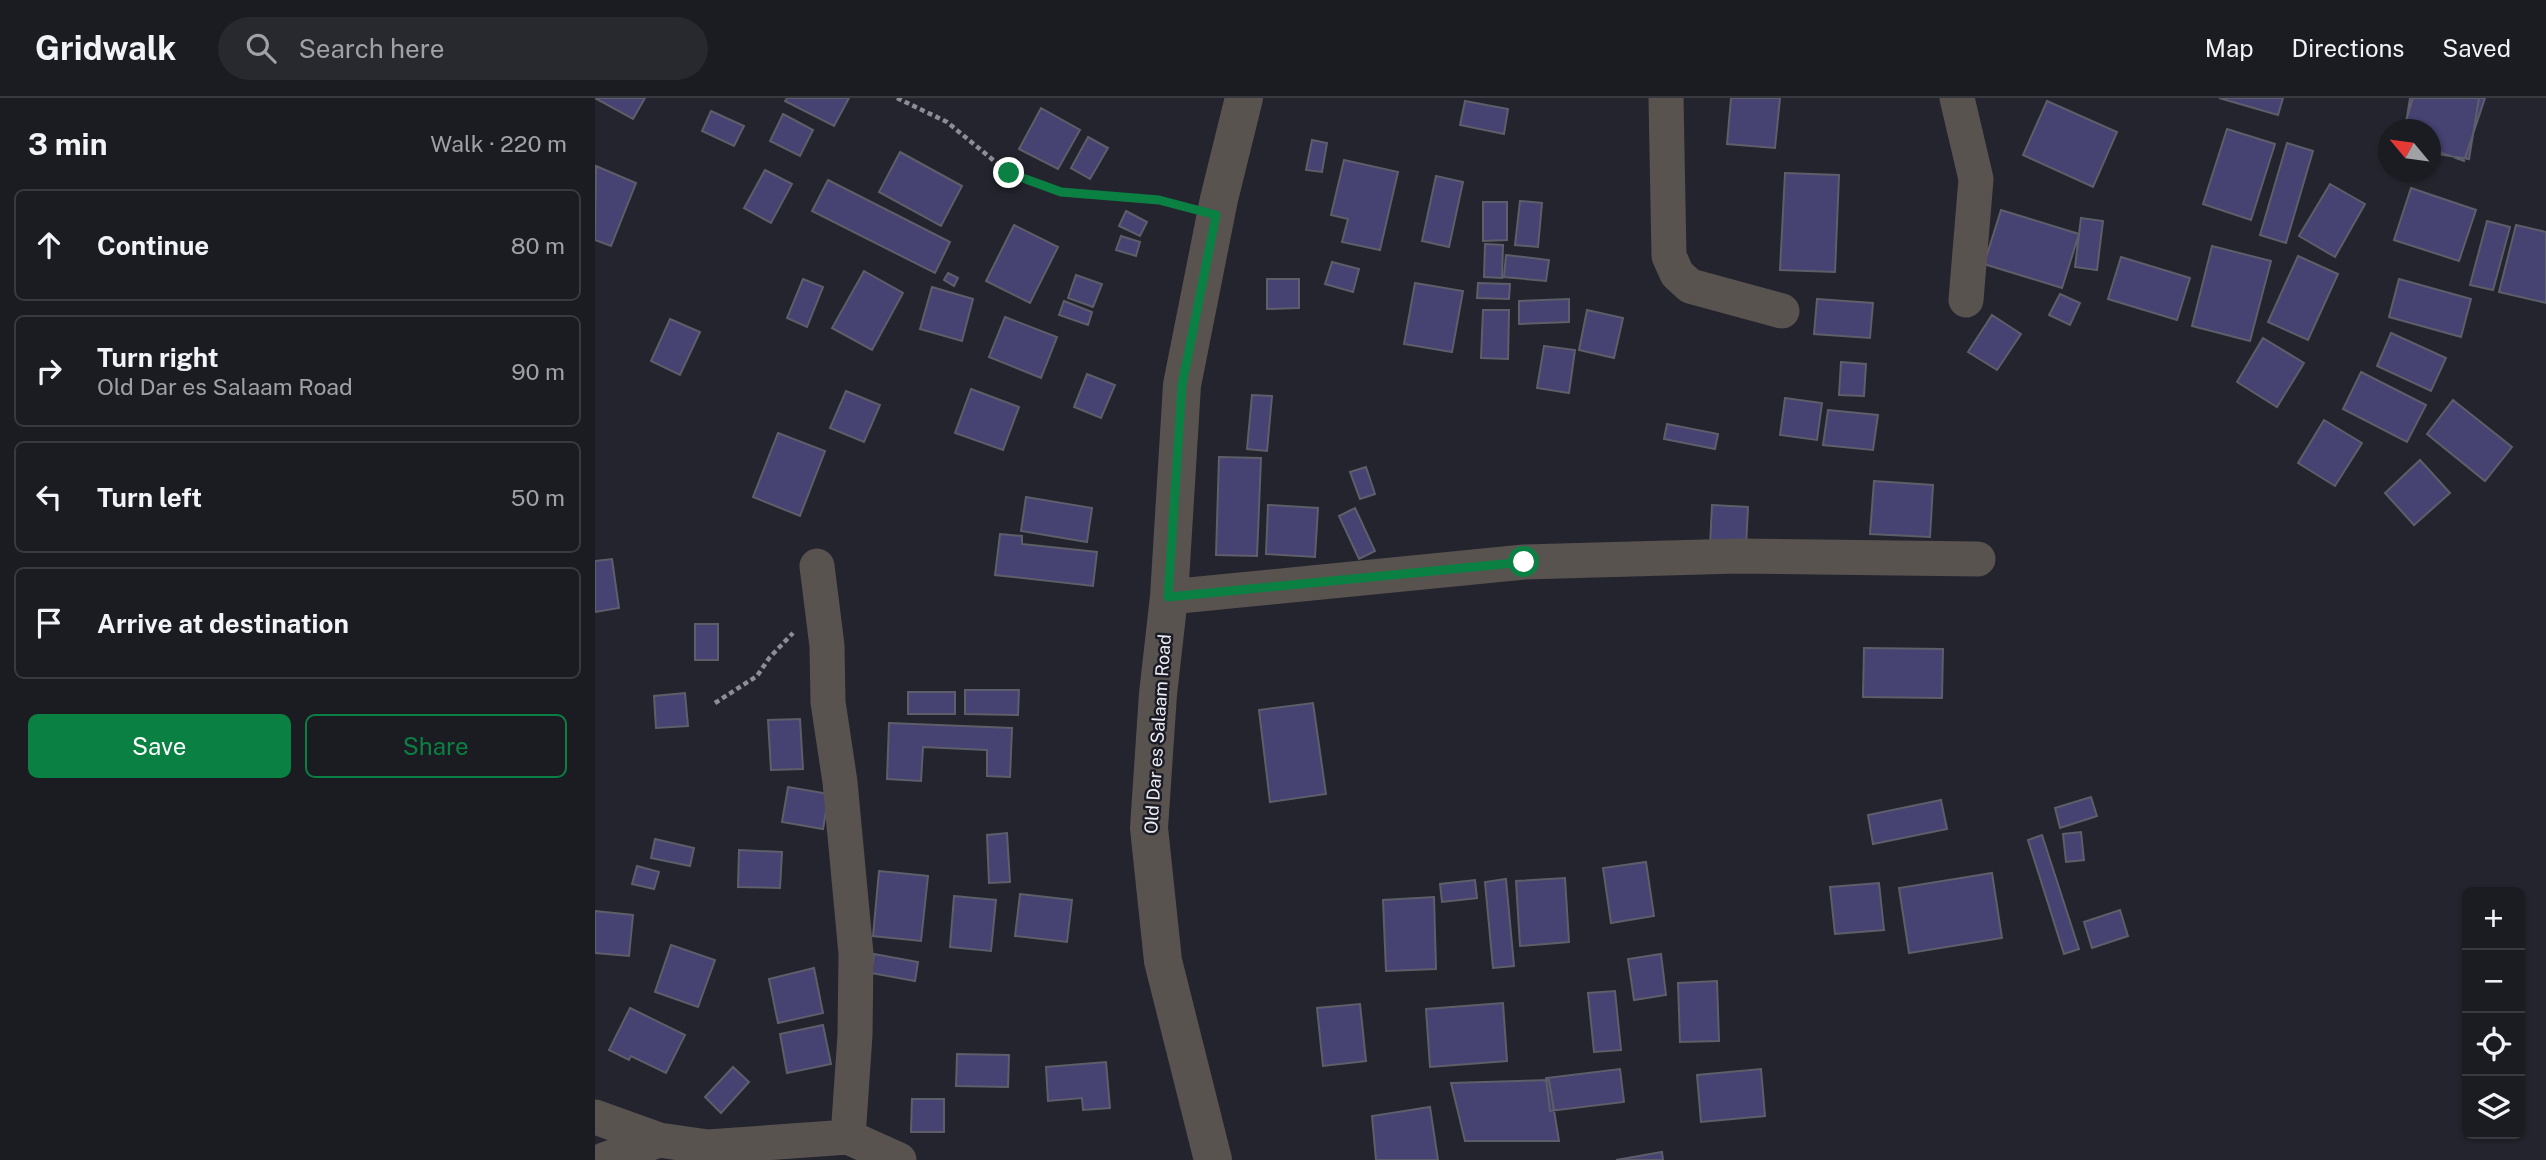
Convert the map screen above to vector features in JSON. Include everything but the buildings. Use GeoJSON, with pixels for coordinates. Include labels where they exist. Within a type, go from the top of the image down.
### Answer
{"type":"FeatureCollection","features":[{"type":"Feature","properties":{"kind":"street","name":"Old Dar es Salaam Road"},"geometry":{"type":"LineString","coordinates":[[1213,1160],[1163,961],[1149,828],[1182,385],[1216,215],[1244,98]]}},
{"type":"Feature","properties":{"kind":"street"},"geometry":{"type":"LineString","coordinates":[[1666,98],[1669,256],[1677,274],[1690,286],[1782,311]]}},
{"type":"Feature","properties":{"kind":"street"},"geometry":{"type":"LineString","coordinates":[[1957,98],[1976,179],[1966,300]]}},
{"type":"Feature","properties":{"kind":"street"},"geometry":{"type":"LineString","coordinates":[[1168,597],[1524,562],[1739,555],[1978,559]]}},
{"type":"Feature","properties":{"kind":"street"},"geometry":{"type":"LineString","coordinates":[[817,566],[827,646],[828,702],[840,782],[856,954],[855,1035],[848,1137]]}},
{"type":"Feature","properties":{"kind":"street"},"geometry":{"type":"LineString","coordinates":[[595,1117],[659,1140],[708,1147],[848,1137],[899,1160]]}},
{"type":"Feature","properties":{"kind":"street"},"geometry":{"type":"LineString","coordinates":[[604,1160],[659,1140]]}},
{"type":"Feature","properties":{"kind":"path"},"geometry":{"type":"LineString","coordinates":[[897,98],[947,122],[1009,173],[1061,192],[1159,200],[1216,215]]}},
{"type":"Feature","properties":{"kind":"path"},"geometry":{"type":"LineString","coordinates":[[716,703],[757,676],[770,657],[791,635],[823,607]]}},
{"type":"Feature","properties":{"kind":"route"},"geometry":{"type":"LineString","coordinates":[[1009,173],[1061,192],[1159,200],[1216,215],[1182,385],[1168,597],[1524,562]]}}]}
